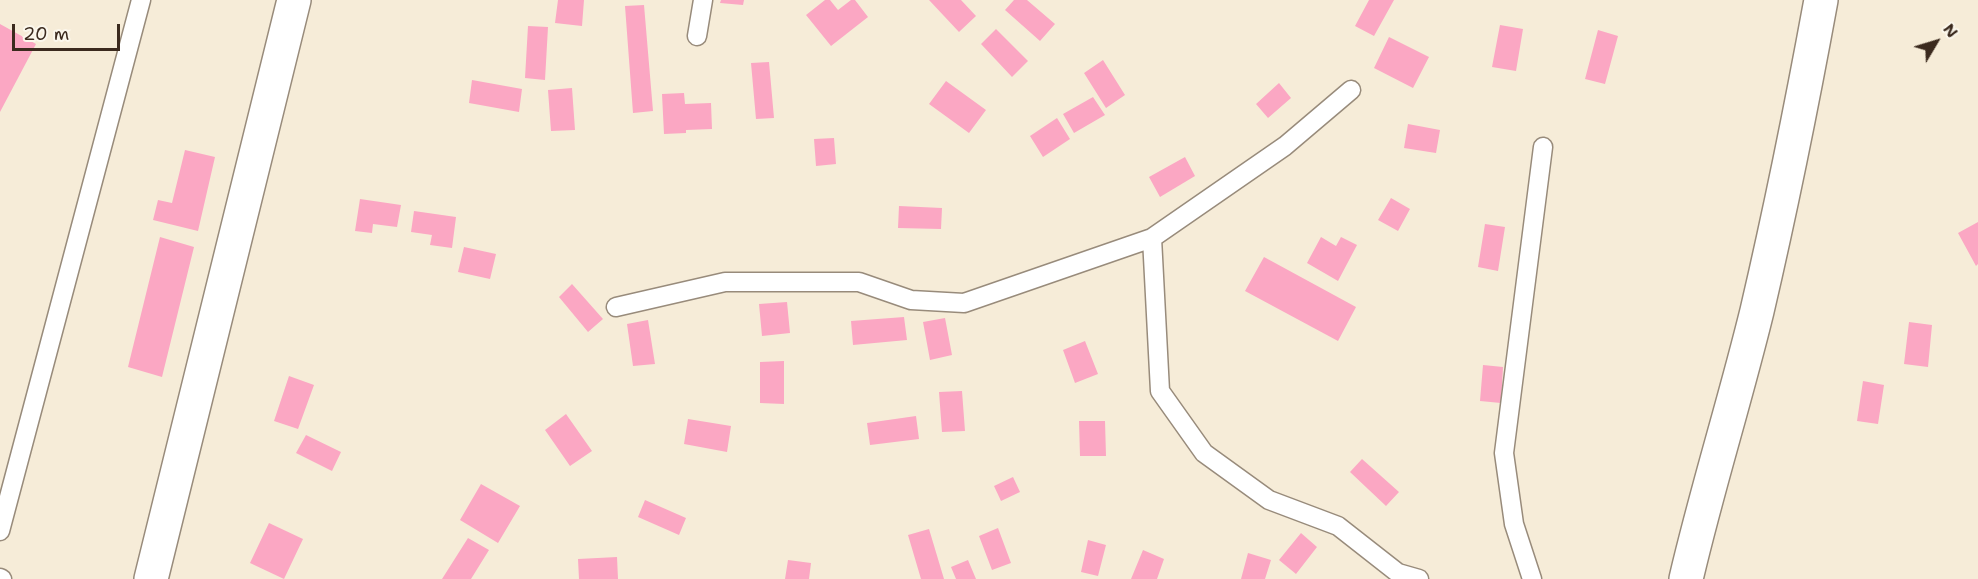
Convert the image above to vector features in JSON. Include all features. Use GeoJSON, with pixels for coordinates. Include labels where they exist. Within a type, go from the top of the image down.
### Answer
{"type":"FeatureCollection","features":[{"type":"Feature","properties":{"kind":"street"},"geometry":{"type":"LineString","coordinates":[[151,579],[294,0]]}},
{"type":"Feature","properties":{"kind":"street"},"geometry":{"type":"LineString","coordinates":[[1686,579],[1756,312],[1800,113],[1821,0]]}},
{"type":"Feature","properties":{"kind":"lane"},"geometry":{"type":"LineString","coordinates":[[0,531],[141,0]]}},
{"type":"Feature","properties":{"kind":"lane"},"geometry":{"type":"LineString","coordinates":[[697,36],[704,0]]}},
{"type":"Feature","properties":{"kind":"lane"},"geometry":{"type":"LineString","coordinates":[[616,307],[724,282],[859,282],[911,300],[964,303],[1152,238],[1285,147],[1351,90]]}},
{"type":"Feature","properties":{"kind":"lane"},"geometry":{"type":"LineString","coordinates":[[1532,579],[1514,524],[1504,453],[1543,147]]}},
{"type":"Feature","properties":{"kind":"lane"},"geometry":{"type":"LineString","coordinates":[[1152,238],[1160,391],[1204,453],[1269,500],[1338,526],[1398,573],[1419,579]]}},
{"type":"Feature","properties":{"kind":"building"},"geometry":{"type":"Polygon","coordinates":[[[558,0],[584,0],[582,26],[555,23],[558,0]]]}},
{"type":"Feature","properties":{"kind":"building"},"geometry":{"type":"Polygon","coordinates":[[[721,0],[744,0],[743,5],[720,3],[721,0]]]}},
{"type":"Feature","properties":{"kind":"building"},"geometry":{"type":"Polygon","coordinates":[[[825,0],[830,0],[838,10],[851,0],[855,0],[868,17],[831,46],[806,15],[825,0]]]}},
{"type":"Feature","properties":{"kind":"building"},"geometry":{"type":"Polygon","coordinates":[[[929,0],[961,0],[976,16],[959,32],[929,0]]]}},
{"type":"Feature","properties":{"kind":"building"},"geometry":{"type":"Polygon","coordinates":[[[1014,0],[1027,0],[1055,24],[1040,41],[1005,10],[1014,0]]]}},
{"type":"Feature","properties":{"kind":"building"},"geometry":{"type":"Polygon","coordinates":[[[1369,0],[1394,0],[1374,36],[1355,26],[1369,0]]]}},
{"type":"Feature","properties":{"kind":"building"},"geometry":{"type":"Polygon","coordinates":[[[644,5],[653,111],[633,113],[625,6],[644,5]]]}},
{"type":"Feature","properties":{"kind":"building"},"geometry":{"type":"Polygon","coordinates":[[[0,24],[36,44],[0,112],[0,24]]]}},
{"type":"Feature","properties":{"kind":"building"},"geometry":{"type":"Polygon","coordinates":[[[1500,25],[1523,29],[1516,71],[1492,67],[1500,25]]]}},
{"type":"Feature","properties":{"kind":"building"},"geometry":{"type":"Polygon","coordinates":[[[528,26],[548,27],[545,80],[525,78],[528,26]]]}},
{"type":"Feature","properties":{"kind":"building"},"geometry":{"type":"Polygon","coordinates":[[[996,29],[1028,61],[1012,77],[981,44],[996,29]]]}},
{"type":"Feature","properties":{"kind":"building"},"geometry":{"type":"Polygon","coordinates":[[[1598,30],[1618,36],[1605,84],[1585,79],[1598,30]]]}},
{"type":"Feature","properties":{"kind":"building"},"geometry":{"type":"Polygon","coordinates":[[[1389,37],[1429,57],[1413,88],[1374,68],[1389,37]]]}},
{"type":"Feature","properties":{"kind":"building"},"geometry":{"type":"Polygon","coordinates":[[[1103,60],[1125,95],[1106,108],[1084,73],[1103,60]]]}},
{"type":"Feature","properties":{"kind":"building"},"geometry":{"type":"Polygon","coordinates":[[[769,62],[774,118],[756,119],[751,63],[769,62]]]}},
{"type":"Feature","properties":{"kind":"building"},"geometry":{"type":"Polygon","coordinates":[[[472,80],[522,89],[519,112],[469,103],[472,80]]]}},
{"type":"Feature","properties":{"kind":"building"},"geometry":{"type":"Polygon","coordinates":[[[946,81],[986,110],[969,133],[929,104],[946,81]]]}},
{"type":"Feature","properties":{"kind":"building"},"geometry":{"type":"Polygon","coordinates":[[[1279,83],[1291,98],[1268,118],[1256,104],[1279,83]]]}},
{"type":"Feature","properties":{"kind":"building"},"geometry":{"type":"Polygon","coordinates":[[[572,88],[575,130],[551,131],[548,90],[572,88]]]}},
{"type":"Feature","properties":{"kind":"building"},"geometry":{"type":"Polygon","coordinates":[[[684,93],[685,104],[711,103],[712,129],[664,134],[662,94],[684,93]]]}},
{"type":"Feature","properties":{"kind":"building"},"geometry":{"type":"Polygon","coordinates":[[[1093,97],[1105,115],[1074,133],[1063,114],[1093,97]]]}},
{"type":"Feature","properties":{"kind":"building"},"geometry":{"type":"Polygon","coordinates":[[[1057,118],[1070,139],[1043,157],[1030,136],[1057,118]]]}},
{"type":"Feature","properties":{"kind":"building"},"geometry":{"type":"Polygon","coordinates":[[[1408,124],[1440,130],[1436,153],[1404,148],[1408,124]]]}},
{"type":"Feature","properties":{"kind":"building"},"geometry":{"type":"Polygon","coordinates":[[[834,138],[836,164],[816,166],[814,139],[834,138]]]}},
{"type":"Feature","properties":{"kind":"building"},"geometry":{"type":"Polygon","coordinates":[[[185,150],[215,157],[198,231],[153,220],[158,200],[172,203],[185,150]]]}},
{"type":"Feature","properties":{"kind":"building"},"geometry":{"type":"Polygon","coordinates":[[[1185,157],[1195,176],[1160,197],[1149,177],[1185,157]]]}},
{"type":"Feature","properties":{"kind":"building"},"geometry":{"type":"Polygon","coordinates":[[[1391,198],[1410,209],[1398,231],[1378,220],[1391,198]]]}},
{"type":"Feature","properties":{"kind":"building"},"geometry":{"type":"Polygon","coordinates":[[[360,199],[401,205],[397,227],[373,224],[372,233],[355,231],[360,199]]]}},
{"type":"Feature","properties":{"kind":"building"},"geometry":{"type":"Polygon","coordinates":[[[899,206],[942,208],[941,229],[898,228],[899,206]]]}},
{"type":"Feature","properties":{"kind":"building"},"geometry":{"type":"Polygon","coordinates":[[[414,211],[456,217],[452,248],[430,245],[432,235],[411,232],[414,211]]]}},
{"type":"Feature","properties":{"kind":"building"},"geometry":{"type":"Polygon","coordinates":[[[1978,222],[1978,264],[1976,266],[1958,233],[1978,222]]]}},
{"type":"Feature","properties":{"kind":"building"},"geometry":{"type":"Polygon","coordinates":[[[1485,224],[1505,227],[1498,271],[1478,267],[1485,224]]]}},
{"type":"Feature","properties":{"kind":"building"},"geometry":{"type":"Polygon","coordinates":[[[160,237],[194,247],[162,377],[128,367],[160,237]]]}},
{"type":"Feature","properties":{"kind":"building"},"geometry":{"type":"Polygon","coordinates":[[[1321,237],[1336,246],[1341,237],[1357,245],[1338,281],[1307,263],[1321,237]]]}},
{"type":"Feature","properties":{"kind":"building"},"geometry":{"type":"Polygon","coordinates":[[[464,247],[496,254],[490,279],[458,272],[464,247]]]}},
{"type":"Feature","properties":{"kind":"building"},"geometry":{"type":"Polygon","coordinates":[[[1264,257],[1356,307],[1338,341],[1245,291],[1264,257]]]}},
{"type":"Feature","properties":{"kind":"building"},"geometry":{"type":"Polygon","coordinates":[[[572,284],[603,319],[588,332],[559,297],[572,284]]]}},
{"type":"Feature","properties":{"kind":"building"},"geometry":{"type":"Polygon","coordinates":[[[787,302],[790,333],[762,336],[759,304],[787,302]]]}},
{"type":"Feature","properties":{"kind":"building"},"geometry":{"type":"Polygon","coordinates":[[[904,317],[907,340],[853,345],[851,321],[904,317]]]}},
{"type":"Feature","properties":{"kind":"building"},"geometry":{"type":"Polygon","coordinates":[[[945,318],[952,355],[930,360],[923,322],[945,318]]]}},
{"type":"Feature","properties":{"kind":"building"},"geometry":{"type":"Polygon","coordinates":[[[648,320],[655,364],[633,366],[627,324],[648,320]]]}},
{"type":"Feature","properties":{"kind":"building"},"geometry":{"type":"Polygon","coordinates":[[[1909,322],[1932,325],[1928,367],[1904,364],[1909,322]]]}},
{"type":"Feature","properties":{"kind":"building"},"geometry":{"type":"Polygon","coordinates":[[[1085,341],[1098,374],[1075,383],[1063,350],[1085,341]]]}},
{"type":"Feature","properties":{"kind":"building"},"geometry":{"type":"Polygon","coordinates":[[[784,361],[784,404],[760,403],[760,362],[784,361]]]}},
{"type":"Feature","properties":{"kind":"building"},"geometry":{"type":"Polygon","coordinates":[[[1483,365],[1503,367],[1501,403],[1480,401],[1483,365]]]}},
{"type":"Feature","properties":{"kind":"building"},"geometry":{"type":"Polygon","coordinates":[[[289,376],[314,385],[298,429],[274,421],[289,376]]]}},
{"type":"Feature","properties":{"kind":"building"},"geometry":{"type":"Polygon","coordinates":[[[1863,381],[1884,385],[1878,424],[1857,421],[1863,381]]]}},
{"type":"Feature","properties":{"kind":"building"},"geometry":{"type":"Polygon","coordinates":[[[962,391],[965,431],[942,432],[939,392],[962,391]]]}},
{"type":"Feature","properties":{"kind":"building"},"geometry":{"type":"Polygon","coordinates":[[[566,414],[592,451],[570,466],[545,430],[566,414]]]}},
{"type":"Feature","properties":{"kind":"building"},"geometry":{"type":"Polygon","coordinates":[[[916,416],[919,439],[870,445],[867,423],[916,416]]]}},
{"type":"Feature","properties":{"kind":"building"},"geometry":{"type":"Polygon","coordinates":[[[688,419],[731,426],[727,452],[684,444],[688,419]]]}},
{"type":"Feature","properties":{"kind":"building"},"geometry":{"type":"Polygon","coordinates":[[[1079,421],[1105,421],[1106,456],[1080,456],[1079,421]]]}},
{"type":"Feature","properties":{"kind":"building"},"geometry":{"type":"Polygon","coordinates":[[[306,435],[341,452],[332,471],[296,453],[306,435]]]}},
{"type":"Feature","properties":{"kind":"building"},"geometry":{"type":"Polygon","coordinates":[[[1362,459],[1399,492],[1386,506],[1350,472],[1362,459]]]}},
{"type":"Feature","properties":{"kind":"building"},"geometry":{"type":"Polygon","coordinates":[[[1013,477],[1020,492],[1001,501],[994,486],[1013,477]]]}},
{"type":"Feature","properties":{"kind":"building"},"geometry":{"type":"Polygon","coordinates":[[[481,484],[520,506],[498,543],[460,520],[481,484]]]}},
{"type":"Feature","properties":{"kind":"building"},"geometry":{"type":"Polygon","coordinates":[[[645,500],[686,518],[679,535],[638,517],[645,500]]]}},
{"type":"Feature","properties":{"kind":"building"},"geometry":{"type":"Polygon","coordinates":[[[269,523],[303,539],[284,579],[250,563],[269,523]]]}},
{"type":"Feature","properties":{"kind":"building"},"geometry":{"type":"Polygon","coordinates":[[[998,528],[1011,563],[992,570],[979,536],[998,528]]]}},
{"type":"Feature","properties":{"kind":"building"},"geometry":{"type":"Polygon","coordinates":[[[929,529],[944,579],[921,579],[908,535],[929,529]]]}},
{"type":"Feature","properties":{"kind":"building"},"geometry":{"type":"Polygon","coordinates":[[[1301,533],[1317,547],[1296,574],[1279,560],[1301,533]]]}},
{"type":"Feature","properties":{"kind":"building"},"geometry":{"type":"Polygon","coordinates":[[[468,538],[489,550],[471,579],[442,579],[468,538]]]}},
{"type":"Feature","properties":{"kind":"building"},"geometry":{"type":"Polygon","coordinates":[[[1088,540],[1106,545],[1098,576],[1081,572],[1088,540]]]}},
{"type":"Feature","properties":{"kind":"building"},"geometry":{"type":"Polygon","coordinates":[[[1143,550],[1164,559],[1157,579],[1131,579],[1143,550]]]}},
{"type":"Feature","properties":{"kind":"building"},"geometry":{"type":"Polygon","coordinates":[[[1248,553],[1271,560],[1265,579],[1241,579],[1248,553]]]}},
{"type":"Feature","properties":{"kind":"building"},"geometry":{"type":"Polygon","coordinates":[[[617,557],[618,579],[579,579],[578,559],[617,557]]]}},
{"type":"Feature","properties":{"kind":"building"},"geometry":{"type":"Polygon","coordinates":[[[788,560],[811,563],[809,579],[785,579],[788,560]]]}},
{"type":"Feature","properties":{"kind":"building"},"geometry":{"type":"Polygon","coordinates":[[[968,560],[976,579],[956,579],[951,567],[968,560]]]}}]}
